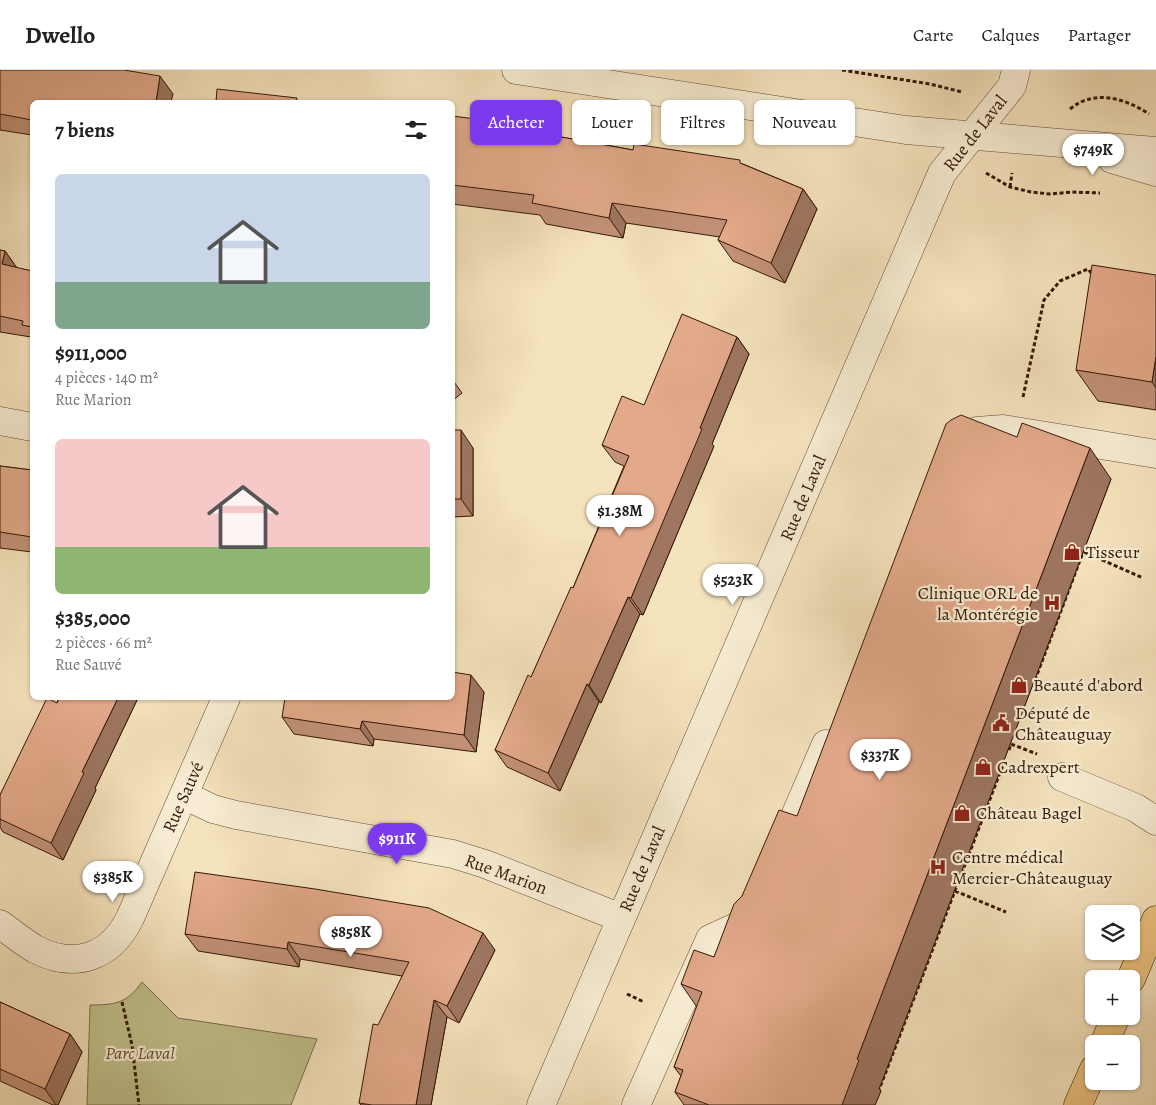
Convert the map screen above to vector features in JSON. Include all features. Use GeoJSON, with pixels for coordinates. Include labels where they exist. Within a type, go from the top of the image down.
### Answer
{"type":"FeatureCollection","features":[{"type":"Feature","properties":{"kind":"highway"},"geometry":{"type":"LineString","coordinates":[[1135,970],[1156,920]]}},
{"type":"Feature","properties":{"kind":"highway"},"geometry":{"type":"LineString","coordinates":[[1078,1105],[1085,1089]]}},
{"type":"Feature","properties":{"kind":"street"},"geometry":{"type":"LineString","coordinates":[[516,70],[579,75],[906,130],[1156,151]]}},
{"type":"Feature","properties":{"kind":"street","name":"Rue de Laval"},"geometry":{"type":"LineString","coordinates":[[541,1105],[942,173],[1012,86],[1016,70]]}},
{"type":"Feature","properties":{"kind":"street"},"geometry":{"type":"LineString","coordinates":[[1040,141],[1156,172]]}},
{"type":"Feature","properties":{"kind":"street"},"geometry":{"type":"LineString","coordinates":[[0,422],[30,426]]}},
{"type":"Feature","properties":{"kind":"street"},"geometry":{"type":"LineString","coordinates":[[952,455],[955,446],[963,438],[977,431],[1003,429],[1156,454]]}},
{"type":"Feature","properties":{"kind":"street","name":"Rue Sauvé"},"geometry":{"type":"LineString","coordinates":[[0,924],[34,948],[59,958],[77,959],[90,956],[102,951],[122,933],[225,700]]}},
{"type":"Feature","properties":{"kind":"street"},"geometry":{"type":"LineString","coordinates":[[636,1105],[710,939],[749,921],[837,720]]}},
{"type":"Feature","properties":{"kind":"street"},"geometry":{"type":"LineString","coordinates":[[1062,777],[1136,808],[1156,821]]}},
{"type":"Feature","properties":{"kind":"street","name":"Rue Marion"},"geometry":{"type":"LineString","coordinates":[[184,796],[213,809],[236,815],[453,854],[502,870],[621,918]]}},
{"type":"Feature","properties":{"kind":"path"},"geometry":{"type":"LineString","coordinates":[[842,70],[930,84],[952,91]]}},
{"type":"Feature","properties":{"kind":"path"},"geometry":{"type":"LineString","coordinates":[[1069,109],[1077,103],[1090,98],[1103,97],[1125,101],[1151,115]]}},
{"type":"Feature","properties":{"kind":"path"},"geometry":{"type":"LineString","coordinates":[[1010,187],[1014,166]]}},
{"type":"Feature","properties":{"kind":"path"},"geometry":{"type":"LineString","coordinates":[[986,173],[1010,187],[1031,192],[1050,194],[1072,192]]}},
{"type":"Feature","properties":{"kind":"path"},"geometry":{"type":"LineString","coordinates":[[1042,435],[1044,417],[1022,400],[1044,300],[1060,280],[1088,269],[1094,276]]}},
{"type":"Feature","properties":{"kind":"path"},"geometry":{"type":"LineString","coordinates":[[1034,683],[1087,543]]}},
{"type":"Feature","properties":{"kind":"path"},"geometry":{"type":"LineString","coordinates":[[1084,552],[1142,578]]}},
{"type":"Feature","properties":{"kind":"path"},"geometry":{"type":"LineString","coordinates":[[878,1098],[881,1091],[879,1090],[1013,737]]}},
{"type":"Feature","properties":{"kind":"path"},"geometry":{"type":"LineString","coordinates":[[1011,744],[1042,757]]}},
{"type":"Feature","properties":{"kind":"path"},"geometry":{"type":"LineString","coordinates":[[1004,762],[1034,774]]}},
{"type":"Feature","properties":{"kind":"path"},"geometry":{"type":"LineString","coordinates":[[955,891],[1006,912]]}},
{"type":"Feature","properties":{"kind":"path"},"geometry":{"type":"LineString","coordinates":[[620,991],[648,1004]]}},
{"type":"Feature","properties":{"kind":"path"},"geometry":{"type":"LineString","coordinates":[[122,1002],[130,1037],[139,1105]]}},
{"type":"Feature","properties":{"kind":"green space","name":"Parc Laval"},"geometry":{"type":"Polygon","coordinates":[[[142,982],[178,1018],[317,1039],[291,1105],[87,1105],[90,1005],[114,1003],[126,999],[142,982]]]}},
{"type":"Feature","properties":{"kind":"building"},"geometry":{"type":"Polygon","coordinates":[[[0,70],[124,70],[160,76],[156,100],[30,100],[30,120],[0,114],[0,70]]]}},
{"type":"Feature","properties":{"kind":"building"},"geometry":{"type":"Polygon","coordinates":[[[217,89],[297,98],[296,100],[216,100],[217,89]]]}},
{"type":"Feature","properties":{"kind":"building"},"geometry":{"type":"Polygon","coordinates":[[[455,116],[470,118],[470,145],[562,145],[562,137],[572,139],[572,145],[606,145],[633,150],[634,145],[641,145],[740,160],[740,163],[803,189],[771,263],[718,240],[727,220],[612,203],[609,218],[532,203],[534,195],[455,185],[455,116]]]}},
{"type":"Feature","properties":{"kind":"building"},"geometry":{"type":"Polygon","coordinates":[[[0,250],[5,251],[2,264],[30,271],[30,327],[22,325],[23,321],[0,316],[0,250]]]}},
{"type":"Feature","properties":{"kind":"building"},"geometry":{"type":"Polygon","coordinates":[[[1092,265],[1156,275],[1156,356],[1152,382],[1076,370],[1092,265]]]}},
{"type":"Feature","properties":{"kind":"building"},"geometry":{"type":"Polygon","coordinates":[[[682,314],[737,337],[700,428],[702,429],[631,598],[628,597],[548,773],[495,750],[528,675],[531,677],[571,587],[573,588],[629,456],[602,445],[622,396],[644,405],[682,314]]]}},
{"type":"Feature","properties":{"kind":"building"},"geometry":{"type":"Polygon","coordinates":[[[961,415],[1017,437],[1022,423],[1090,448],[857,1059],[859,1060],[842,1105],[709,1105],[675,1092],[683,1070],[674,1067],[702,992],[681,984],[694,950],[714,957],[734,904],[742,896],[779,810],[797,816],[946,424],[961,415]]]}},
{"type":"Feature","properties":{"kind":"building"},"geometry":{"type":"Polygon","coordinates":[[[455,430],[461,430],[461,499],[455,499],[455,430]]]}},
{"type":"Feature","properties":{"kind":"building"},"geometry":{"type":"Polygon","coordinates":[[[0,466],[30,470],[30,537],[0,532],[0,466]]]}},
{"type":"Feature","properties":{"kind":"building"},"geometry":{"type":"Polygon","coordinates":[[[455,672],[471,675],[464,735],[362,721],[360,729],[282,717],[285,700],[455,700],[455,672]]]}},
{"type":"Feature","properties":{"kind":"building"},"geometry":{"type":"Polygon","coordinates":[[[46,700],[57,703],[58,700],[117,700],[82,772],[84,773],[51,843],[0,819],[0,795],[46,700]]]}},
{"type":"Feature","properties":{"kind":"building"},"geometry":{"type":"Polygon","coordinates":[[[195,872],[429,908],[483,933],[447,1006],[434,1000],[416,1105],[372,1105],[359,1103],[373,1024],[378,1025],[409,962],[288,942],[287,949],[185,934],[195,872]]]}},
{"type":"Feature","properties":{"kind":"building"},"geometry":{"type":"Polygon","coordinates":[[[0,1002],[70,1034],[45,1089],[0,1069],[0,1002]]]}},
{"type":"Feature","properties":{"kind":"place","name":"Tisseur"},"geometry":{"type":"Point","coordinates":[1072,552]}},
{"type":"Feature","properties":{"kind":"place","name":"Clinique ORL de la Montérégie"},"geometry":{"type":"Point","coordinates":[1052,603]}},
{"type":"Feature","properties":{"kind":"place","name":"Beauté d'abord"},"geometry":{"type":"Point","coordinates":[1019,685]}},
{"type":"Feature","properties":{"kind":"place","name":"Député de Châteauguay"},"geometry":{"type":"Point","coordinates":[1001,723]}},
{"type":"Feature","properties":{"kind":"place","name":"Cadrexpert"},"geometry":{"type":"Point","coordinates":[983,767]}},
{"type":"Feature","properties":{"kind":"place","name":"Château Bagel"},"geometry":{"type":"Point","coordinates":[962,813]}},
{"type":"Feature","properties":{"kind":"place","name":"Centre médical Mercier-Châteauguay"},"geometry":{"type":"Point","coordinates":[938,867]}}]}
